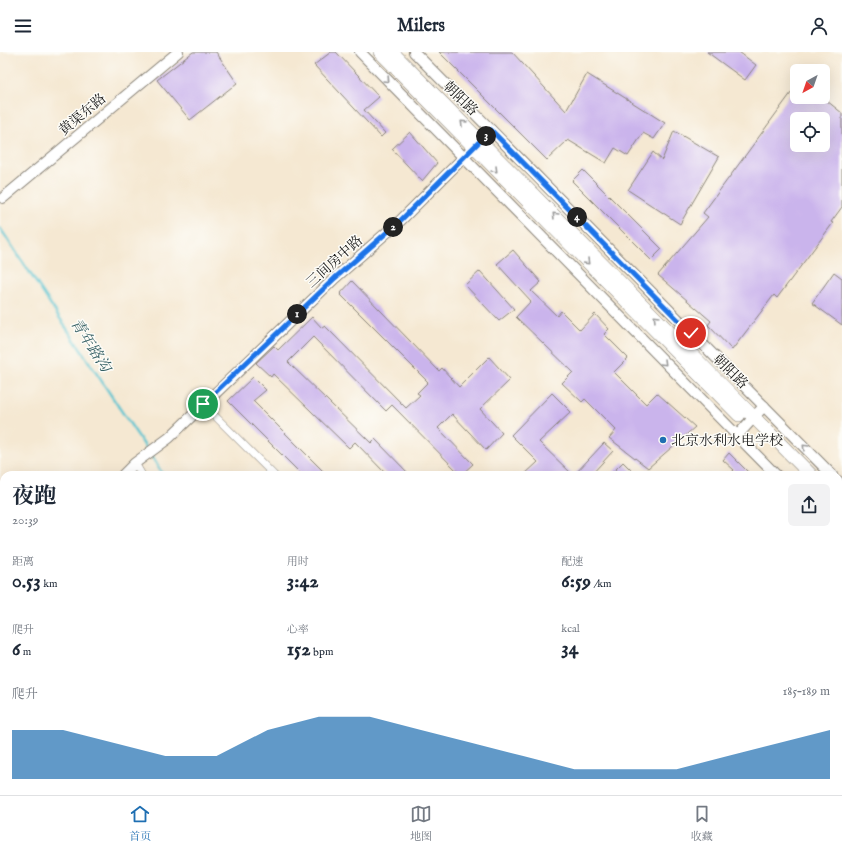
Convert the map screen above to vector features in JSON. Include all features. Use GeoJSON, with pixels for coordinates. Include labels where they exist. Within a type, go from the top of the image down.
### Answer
{"type":"FeatureCollection","features":[{"type":"Feature","properties":{"kind":"highway","name":"朝阳路"},"geometry":{"type":"LineString","coordinates":[[380,52],[473,149],[751,420],[807,471]]}},
{"type":"Feature","properties":{"kind":"highway","name":"朝阳路"},"geometry":{"type":"LineString","coordinates":[[392,52],[473,149]]}},
{"type":"Feature","properties":{"kind":"highway","name":"朝阳路"},"geometry":{"type":"LineString","coordinates":[[751,420],[796,471]]}},
{"type":"Feature","properties":{"kind":"street","name":"黄渠东路"},"geometry":{"type":"LineString","coordinates":[[3,198],[178,52]]}},
{"type":"Feature","properties":{"kind":"street","name":"朝阳路"},"geometry":{"type":"LineString","coordinates":[[360,52],[408,103],[473,149],[554,251],[772,471]]}},
{"type":"Feature","properties":{"kind":"street","name":"朝阳路"},"geometry":{"type":"LineString","coordinates":[[414,52],[828,471]]}},
{"type":"Feature","properties":{"kind":"street","name":"三间房中路"},"geometry":{"type":"LineString","coordinates":[[128,471],[137,462],[163,444],[335,278],[401,220],[491,130]]}},
{"type":"Feature","properties":{"kind":"street"},"geometry":{"type":"LineString","coordinates":[[203,404],[270,471]]}},
{"type":"Feature","properties":{"kind":"street"},"geometry":{"type":"LineString","coordinates":[[737,436],[764,406]]}},
{"type":"Feature","properties":{"kind":"street"},"geometry":{"type":"LineString","coordinates":[[137,462],[140,471]]}},
{"type":"Feature","properties":{"kind":"building"},"geometry":{"type":"Polygon","coordinates":[[[193,52],[216,52],[237,83],[190,120],[157,80],[193,52]]]}},
{"type":"Feature","properties":{"kind":"building"},"geometry":{"type":"Polygon","coordinates":[[[331,52],[336,52],[379,97],[364,110],[385,133],[381,137],[314,65],[331,52]]]}},
{"type":"Feature","properties":{"kind":"building"},"geometry":{"type":"Polygon","coordinates":[[[439,52],[512,52],[566,111],[587,74],[665,123],[654,139],[643,133],[628,156],[615,148],[606,163],[568,140],[547,160],[439,52]]]}},
{"type":"Feature","properties":{"kind":"building"},"geometry":{"type":"Polygon","coordinates":[[[707,52],[739,52],[756,65],[745,80],[707,52]]]}},
{"type":"Feature","properties":{"kind":"building"},"geometry":{"type":"Polygon","coordinates":[[[790,95],[790,104],[830,103],[842,113],[842,207],[831,222],[833,223],[777,298],[774,295],[732,350],[708,325],[711,321],[658,275],[708,217],[703,213],[790,95]]]}},
{"type":"Feature","properties":{"kind":"building"},"geometry":{"type":"Polygon","coordinates":[[[674,131],[719,157],[680,224],[628,190],[653,152],[662,160],[674,131]]]}},
{"type":"Feature","properties":{"kind":"building"},"geometry":{"type":"Polygon","coordinates":[[[410,132],[437,163],[422,181],[392,149],[410,132]]]}},
{"type":"Feature","properties":{"kind":"building"},"geometry":{"type":"Polygon","coordinates":[[[583,170],[662,249],[651,260],[572,181],[583,170]]]}},
{"type":"Feature","properties":{"kind":"building"},"geometry":{"type":"Polygon","coordinates":[[[513,250],[541,282],[531,291],[557,316],[561,311],[580,330],[595,314],[609,329],[604,334],[628,358],[614,372],[646,404],[657,393],[695,427],[648,468],[609,438],[616,430],[585,399],[582,402],[562,383],[573,372],[516,317],[531,301],[497,264],[513,250]]]}},
{"type":"Feature","properties":{"kind":"building"},"geometry":{"type":"Polygon","coordinates":[[[480,271],[514,309],[499,321],[465,285],[480,271]]]}},
{"type":"Feature","properties":{"kind":"building"},"geometry":{"type":"Polygon","coordinates":[[[834,272],[842,278],[842,325],[812,303],[834,272]]]}},
{"type":"Feature","properties":{"kind":"building"},"geometry":{"type":"Polygon","coordinates":[[[352,281],[439,371],[442,368],[459,387],[489,357],[510,380],[480,409],[502,433],[486,450],[452,414],[438,428],[473,464],[465,471],[457,471],[392,405],[386,411],[313,337],[288,362],[371,443],[375,439],[406,471],[383,471],[355,442],[349,448],[273,374],[271,377],[256,363],[274,346],[278,350],[312,317],[322,328],[325,326],[406,408],[420,395],[417,393],[428,382],[340,294],[352,281]]]}},
{"type":"Feature","properties":{"kind":"building"},"geometry":{"type":"Polygon","coordinates":[[[253,377],[266,390],[253,401],[323,471],[298,471],[228,401],[253,377]]]}},
{"type":"Feature","properties":{"kind":"building"},"geometry":{"type":"Polygon","coordinates":[[[552,393],[571,412],[539,442],[569,471],[528,471],[538,462],[511,435],[552,393]]]}},
{"type":"Feature","properties":{"kind":"building"},"geometry":{"type":"Polygon","coordinates":[[[604,443],[613,451],[595,471],[578,471],[604,443]]]}},
{"type":"Feature","properties":{"kind":"building"},"geometry":{"type":"Polygon","coordinates":[[[729,453],[747,471],[733,471],[734,470],[723,460],[729,453]]]}},
{"type":"Feature","properties":{"kind":"building"},"geometry":{"type":"Polygon","coordinates":[[[623,462],[632,471],[614,471],[623,462]]]}},
{"type":"Feature","properties":{"kind":"waterway","name":"青年路沟"},"geometry":{"type":"LineString","coordinates":[[0,228],[148,451]]}},
{"type":"Feature","properties":{"kind":"waterway","name":"青年路沟"},"geometry":{"type":"LineString","coordinates":[[151,455],[161,471]]}},
{"type":"Feature","properties":{"kind":"place","name":"北京水利水电学校"},"geometry":{"type":"Point","coordinates":[663,440]}},
{"type":"Feature","properties":{"kind":"route"},"geometry":{"type":"LineString","coordinates":[[203,404],[335,278],[401,220],[474,149],[491,130],[691,333]]}}]}
